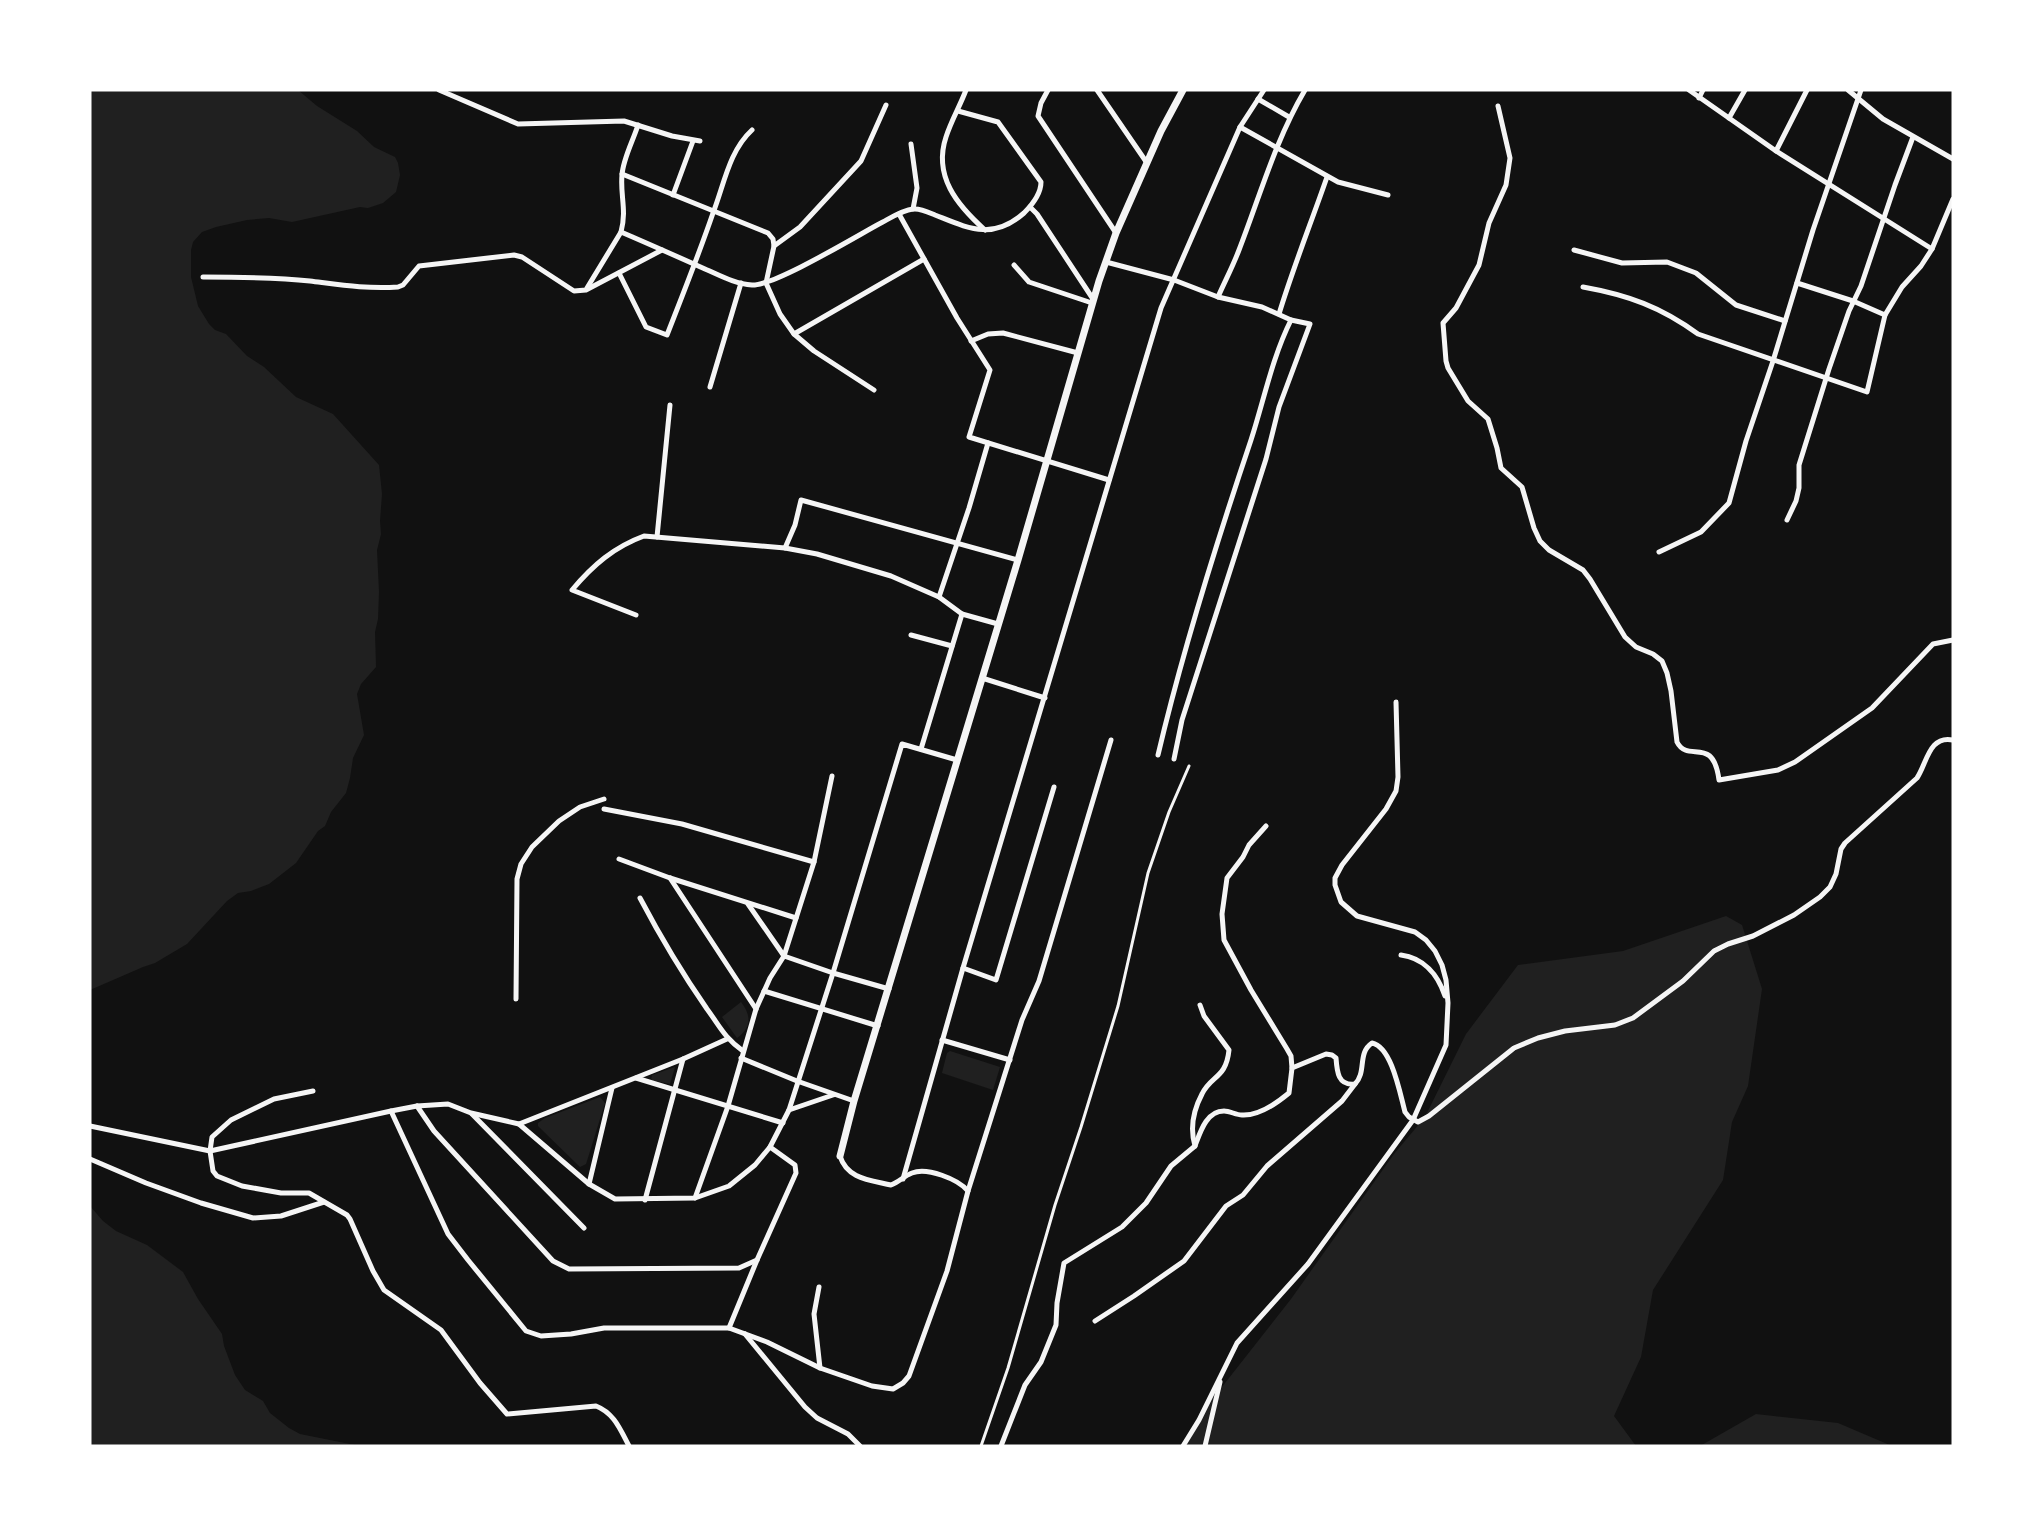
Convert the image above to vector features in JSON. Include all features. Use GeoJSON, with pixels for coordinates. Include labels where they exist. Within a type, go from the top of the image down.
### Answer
{"type":"FeatureCollection","features":[{"type":"Feature","properties":{"kind":"street"},"geometry":{"type":"LineString","coordinates":[[440,90],[518,124],[624,121],[697,141],[673,195]]}},
{"type":"Feature","properties":{"kind":"street"},"geometry":{"type":"LineString","coordinates":[[966,90],[943,148],[942,168],[951,191],[985,230]]}},
{"type":"Feature","properties":{"kind":"street"},"geometry":{"type":"LineString","coordinates":[[1048,90],[1038,116],[1116,233]]}},
{"type":"Feature","properties":{"kind":"street"},"geometry":{"type":"LineString","coordinates":[[968,1191],[963,1184],[928,1172],[918,1171],[891,1185],[858,1177],[843,1166],[840,1156],[854,1101],[1018,560],[1093,301],[1116,233],[1161,131],[1183,90]]}},
{"type":"Feature","properties":{"kind":"street"},"geometry":{"type":"LineString","coordinates":[[903,1179],[1092,532],[1110,480],[1161,308],[1240,128],[1264,90]]}},
{"type":"Feature","properties":{"kind":"street"},"geometry":{"type":"LineString","coordinates":[[1218,297],[1239,250],[1276,146],[1305,90]]}},
{"type":"Feature","properties":{"kind":"street"},"geometry":{"type":"LineString","coordinates":[[1689,90],[1776,151],[1932,249]]}},
{"type":"Feature","properties":{"kind":"street"},"geometry":{"type":"LineString","coordinates":[[1699,98],[1703,90]]}},
{"type":"Feature","properties":{"kind":"street"},"geometry":{"type":"LineString","coordinates":[[1729,118],[1745,90]]}},
{"type":"Feature","properties":{"kind":"street"},"geometry":{"type":"LineString","coordinates":[[1776,151],[1807,90]]}},
{"type":"Feature","properties":{"kind":"street"},"geometry":{"type":"LineString","coordinates":[[1848,90],[1883,119],[1953,159]]}},
{"type":"Feature","properties":{"kind":"street"},"geometry":{"type":"LineString","coordinates":[[1659,552],[1701,532],[1729,503],[1746,441],[1828,185],[1862,90]]}},
{"type":"Feature","properties":{"kind":"street"},"geometry":{"type":"LineString","coordinates":[[1100,92],[1147,163]]}},
{"type":"Feature","properties":{"kind":"street"},"geometry":{"type":"LineString","coordinates":[[1258,99],[1289,117]]}},
{"type":"Feature","properties":{"kind":"street"},"geometry":{"type":"LineString","coordinates":[[774,246],[801,227],[861,161],[885,105]]}},
{"type":"Feature","properties":{"kind":"street"},"geometry":{"type":"LineString","coordinates":[[1498,106],[1509,149],[1506,185],[1489,223],[1479,265],[1456,308],[1443,323],[1446,361],[1468,400],[1488,419],[1501,468],[1522,487],[1540,541],[1587,574],[1620,632],[1636,647],[1659,657],[1662,661],[1671,692],[1679,747],[1682,750],[1708,754],[1716,763],[1719,780],[1786,767],[1832,738],[1872,708],[1933,644],[1953,640]]}},
{"type":"Feature","properties":{"kind":"street"},"geometry":{"type":"LineString","coordinates":[[621,232],[741,283],[755,285],[766,283],[899,214],[913,209],[960,226],[985,230],[1002,226],[1030,207],[1041,188],[1041,182],[1003,126],[992,119],[958,111]]}},
{"type":"Feature","properties":{"kind":"street"},"geometry":{"type":"LineString","coordinates":[[586,290],[621,232],[625,213],[622,174],[638,125]]}},
{"type":"Feature","properties":{"kind":"street"},"geometry":{"type":"LineString","coordinates":[[1240,128],[1338,182],[1388,195]]}},
{"type":"Feature","properties":{"kind":"street"},"geometry":{"type":"LineString","coordinates":[[619,273],[646,327],[667,335],[732,160],[740,141],[752,130]]}},
{"type":"Feature","properties":{"kind":"street"},"geometry":{"type":"LineString","coordinates":[[1787,520],[1797,495],[1799,465],[1827,379],[1913,137]]}},
{"type":"Feature","properties":{"kind":"street"},"geometry":{"type":"LineString","coordinates":[[911,144],[917,188],[913,209]]}},
{"type":"Feature","properties":{"kind":"street"},"geometry":{"type":"LineString","coordinates":[[622,174],[768,233],[773,239],[774,246],[766,283],[780,314],[794,334],[814,351],[873,390]]}},
{"type":"Feature","properties":{"kind":"street"},"geometry":{"type":"LineString","coordinates":[[1280,314],[1292,272],[1327,177]]}},
{"type":"Feature","properties":{"kind":"street"},"geometry":{"type":"LineString","coordinates":[[1583,287],[1616,293],[1647,303],[1698,334],[1867,392],[1885,315],[1902,287],[1921,266],[1932,249],[1953,199]]}},
{"type":"Feature","properties":{"kind":"street"},"geometry":{"type":"LineString","coordinates":[[1030,207],[1037,214],[1093,301]]}},
{"type":"Feature","properties":{"kind":"street"},"geometry":{"type":"LineString","coordinates":[[899,214],[990,370],[969,437],[1110,480]]}},
{"type":"Feature","properties":{"kind":"street"},"geometry":{"type":"LineString","coordinates":[[1574,249],[1622,263],[1667,262],[1696,273],[1736,305],[1785,321]]}},
{"type":"Feature","properties":{"kind":"street"},"geometry":{"type":"LineString","coordinates":[[203,277],[269,278],[346,287],[398,287],[403,285],[419,266],[505,254],[522,257],[574,291],[586,290],[662,250]]}},
{"type":"Feature","properties":{"kind":"street"},"geometry":{"type":"LineString","coordinates":[[794,334],[924,259]]}},
{"type":"Feature","properties":{"kind":"street"},"geometry":{"type":"LineString","coordinates":[[1106,262],[1174,280],[1218,297],[1262,306],[1291,320],[1310,324],[1279,407],[1266,459],[1182,720],[1174,759]]}},
{"type":"Feature","properties":{"kind":"street"},"geometry":{"type":"LineString","coordinates":[[1014,265],[1029,282],[1093,301]]}},
{"type":"Feature","properties":{"kind":"street"},"geometry":{"type":"LineString","coordinates":[[710,387],[741,283]]}},
{"type":"Feature","properties":{"kind":"street"},"geometry":{"type":"LineString","coordinates":[[1797,283],[1853,301],[1885,315]]}},
{"type":"Feature","properties":{"kind":"street"},"geometry":{"type":"LineString","coordinates":[[1158,755],[1182,660],[1214,553],[1258,418],[1274,360],[1291,320]]}},
{"type":"Feature","properties":{"kind":"street"},"geometry":{"type":"LineString","coordinates":[[971,341],[988,334],[1003,333],[1078,353]]}},
{"type":"Feature","properties":{"kind":"street"},"geometry":{"type":"LineString","coordinates":[[657,537],[670,405]]}},
{"type":"Feature","properties":{"kind":"street"},"geometry":{"type":"LineString","coordinates":[[939,597],[988,443]]}},
{"type":"Feature","properties":{"kind":"street"},"geometry":{"type":"LineString","coordinates":[[785,548],[795,525],[801,500],[1018,560]]}},
{"type":"Feature","properties":{"kind":"street"},"geometry":{"type":"LineString","coordinates":[[636,615],[572,590],[587,572],[610,552],[626,542],[644,536],[785,548],[817,554],[891,576],[939,597],[962,614],[998,624]]}},
{"type":"Feature","properties":{"kind":"street"},"geometry":{"type":"LineString","coordinates":[[921,750],[962,614]]}},
{"type":"Feature","properties":{"kind":"street"},"geometry":{"type":"LineString","coordinates":[[911,635],[952,646]]}},
{"type":"Feature","properties":{"kind":"street"},"geometry":{"type":"LineString","coordinates":[[982,678],[1045,698]]}},
{"type":"Feature","properties":{"kind":"street"},"geometry":{"type":"LineString","coordinates":[[1183,1446],[1237,1343],[1308,1264],[1413,1120],[1446,1045],[1448,1003],[1446,980],[1435,951],[1415,932],[1357,916],[1341,902],[1335,885],[1335,878],[1342,865],[1386,809],[1396,791],[1398,777],[1396,702]]}},
{"type":"Feature","properties":{"kind":"street"},"geometry":{"type":"LineString","coordinates":[[391,1111],[448,1234],[526,1331],[541,1336],[572,1334],[604,1328],[729,1328],[767,1342],[820,1368],[882,1388],[893,1389],[909,1376],[947,1271],[968,1191],[1022,1020],[1039,981],[1111,740]]}},
{"type":"Feature","properties":{"kind":"street"},"geometry":{"type":"LineString","coordinates":[[1095,1321],[1184,1261],[1226,1206],[1243,1195],[1267,1166],[1342,1101],[1361,1074],[1365,1047],[1372,1043],[1378,1044],[1386,1053],[1405,1112],[1418,1122],[1429,1116],[1505,1053],[1525,1042],[1565,1031],[1615,1025],[1633,1018],[1683,981],[1714,951],[1753,936],[1794,915],[1820,897],[1834,880],[1840,849],[1845,843],[1917,778],[1935,744],[1940,740],[1953,740]]}},
{"type":"Feature","properties":{"kind":"street"},"geometry":{"type":"LineString","coordinates":[[90,1126],[210,1151],[391,1111],[448,1104],[471,1113],[519,1124],[589,1184],[615,1199],[694,1198],[729,1186],[755,1165],[770,1147],[789,1110],[833,974],[902,744],[957,760]]}},
{"type":"Feature","properties":{"kind":"street"},"geometry":{"type":"LineString","coordinates":[[694,1198],[728,1106],[756,1009],[784,956],[814,861],[832,776]]}},
{"type":"Feature","properties":{"kind":"street"},"geometry":{"type":"LineString","coordinates":[[963,968],[996,980],[1054,787]]}},
{"type":"Feature","properties":{"kind":"street"},"geometry":{"type":"LineString","coordinates":[[516,999],[517,879],[520,864],[532,847],[559,821],[580,807],[604,799]]}},
{"type":"Feature","properties":{"kind":"street"},"geometry":{"type":"LineString","coordinates":[[604,809],[682,824],[814,861]]}},
{"type":"Feature","properties":{"kind":"street"},"geometry":{"type":"LineString","coordinates":[[1001,1446],[1025,1385],[1041,1362],[1056,1325],[1064,1263],[1122,1227],[1146,1203],[1171,1166],[1195,1146],[1205,1123],[1218,1112],[1225,1111],[1240,1116],[1255,1114],[1289,1093],[1291,1056],[1224,940],[1221,914],[1227,878],[1249,845],[1266,826]]}},
{"type":"Feature","properties":{"kind":"street"},"geometry":{"type":"LineString","coordinates":[[619,859],[670,878],[796,918]]}},
{"type":"Feature","properties":{"kind":"street"},"geometry":{"type":"LineString","coordinates":[[670,878],[756,1009]]}},
{"type":"Feature","properties":{"kind":"street"},"geometry":{"type":"LineString","coordinates":[[640,897],[665,945],[727,1039],[742,1055],[797,1081],[854,1101]]}},
{"type":"Feature","properties":{"kind":"street"},"geometry":{"type":"LineString","coordinates":[[747,903],[784,956],[833,974],[889,989]]}},
{"type":"Feature","properties":{"kind":"street"},"geometry":{"type":"LineString","coordinates":[[1401,955],[1412,956],[1424,964],[1441,985],[1448,1003]]}},
{"type":"Feature","properties":{"kind":"street"},"geometry":{"type":"LineString","coordinates":[[764,991],[878,1026]]}},
{"type":"Feature","properties":{"kind":"street"},"geometry":{"type":"LineString","coordinates":[[1195,1146],[1192,1122],[1202,1093],[1224,1068],[1228,1050],[1204,1016],[1200,1005]]}},
{"type":"Feature","properties":{"kind":"street"},"geometry":{"type":"LineString","coordinates":[[519,1124],[683,1059],[727,1039]]}},
{"type":"Feature","properties":{"kind":"street"},"geometry":{"type":"LineString","coordinates":[[942,1040],[1010,1060]]}},
{"type":"Feature","properties":{"kind":"street"},"geometry":{"type":"LineString","coordinates":[[1292,1068],[1326,1054],[1332,1055],[1335,1058],[1337,1074],[1343,1083],[1355,1084]]}},
{"type":"Feature","properties":{"kind":"street"},"geometry":{"type":"LineString","coordinates":[[645,1200],[683,1059]]}},
{"type":"Feature","properties":{"kind":"street"},"geometry":{"type":"LineString","coordinates":[[636,1078],[783,1123]]}},
{"type":"Feature","properties":{"kind":"street"},"geometry":{"type":"LineString","coordinates":[[589,1184],[612,1088]]}},
{"type":"Feature","properties":{"kind":"street"},"geometry":{"type":"LineString","coordinates":[[312,1091],[274,1099],[231,1120],[213,1137],[210,1151],[213,1171],[217,1176],[251,1187],[282,1193],[309,1193],[350,1219],[384,1290],[441,1330],[480,1383],[507,1414],[596,1406],[605,1410],[615,1420],[629,1446]]}},
{"type":"Feature","properties":{"kind":"street"},"geometry":{"type":"LineString","coordinates":[[789,1110],[835,1095]]}},
{"type":"Feature","properties":{"kind":"street"},"geometry":{"type":"LineString","coordinates":[[417,1106],[434,1131],[553,1261],[569,1269],[739,1268],[757,1260]]}},
{"type":"Feature","properties":{"kind":"street"},"geometry":{"type":"LineString","coordinates":[[471,1113],[584,1228]]}},
{"type":"Feature","properties":{"kind":"street"},"geometry":{"type":"LineString","coordinates":[[729,1328],[796,1169],[795,1165],[770,1147]]}},
{"type":"Feature","properties":{"kind":"street"},"geometry":{"type":"LineString","coordinates":[[90,1159],[201,1203],[253,1218],[281,1216],[324,1202]]}},
{"type":"Feature","properties":{"kind":"street"},"geometry":{"type":"LineString","coordinates":[[819,1287],[814,1314],[820,1368]]}},
{"type":"Feature","properties":{"kind":"street"},"geometry":{"type":"LineString","coordinates":[[744,1333],[805,1407],[817,1418],[848,1434],[860,1446]]}},
{"type":"Feature","properties":{"kind":"street"},"geometry":{"type":"LineString","coordinates":[[1205,1446],[1222,1372]]}},
{"type":"Feature","properties":{"kind":"lane"},"geometry":{"type":"LineString","coordinates":[[981,1446],[1008,1368],[1055,1205],[1118,1006],[1148,873],[1168,812],[1189,766]]}},
{"type":"Feature","properties":{"kind":"shaded area"},"geometry":{"type":"Polygon","coordinates":[[[90,90],[298,90],[317,106],[357,131],[374,147],[395,157],[400,175],[396,192],[383,203],[368,208],[360,207],[292,222],[269,218],[247,220],[202,232],[193,242],[191,277],[198,306],[209,324],[215,330],[226,334],[247,356],[264,367],[296,397],[333,414],[379,465],[382,494],[381,534],[377,550],[379,592],[375,632],[376,667],[361,684],[357,694],[364,735],[353,758],[346,793],[331,812],[325,826],[318,831],[296,863],[269,884],[238,893],[227,901],[187,944],[155,963],[90,990],[90,90]]]}},
{"type":"Feature","properties":{"kind":"shaded area"},"geometry":{"type":"Polygon","coordinates":[[[1726,916],[1742,925],[1762,989],[1748,1086],[1732,1122],[1723,1180],[1653,1290],[1641,1357],[1614,1416],[1636,1446],[1183,1446],[1196,1420],[1291,1299],[1394,1154],[1425,1117],[1466,1034],[1518,965],[1623,951],[1726,916]]]}},
{"type":"Feature","properties":{"kind":"shaded area"},"geometry":{"type":"Polygon","coordinates":[[[741,1002],[747,1012],[748,1022],[745,1030],[737,1038],[722,1017],[741,1002]]]}},
{"type":"Feature","properties":{"kind":"shaded area"},"geometry":{"type":"Polygon","coordinates":[[[950,1051],[1000,1067],[993,1090],[942,1073],[947,1053],[950,1051]]]}},
{"type":"Feature","properties":{"kind":"shaded area"},"geometry":{"type":"Polygon","coordinates":[[[675,1067],[670,1084],[651,1080],[652,1075],[675,1067]]]}},
{"type":"Feature","properties":{"kind":"shaded area"},"geometry":{"type":"Polygon","coordinates":[[[600,1097],[605,1103],[586,1164],[580,1167],[538,1126],[538,1123],[545,1118],[600,1097]]]}},
{"type":"Feature","properties":{"kind":"shaded area"},"geometry":{"type":"Polygon","coordinates":[[[90,1206],[103,1221],[116,1231],[147,1245],[183,1272],[222,1334],[235,1375],[245,1390],[263,1401],[270,1413],[300,1434],[360,1446],[90,1446],[90,1206]]]}},
{"type":"Feature","properties":{"kind":"shaded area"},"geometry":{"type":"Polygon","coordinates":[[[1756,1414],[1838,1423],[1892,1446],[1700,1446],[1756,1414]]]}}]}
